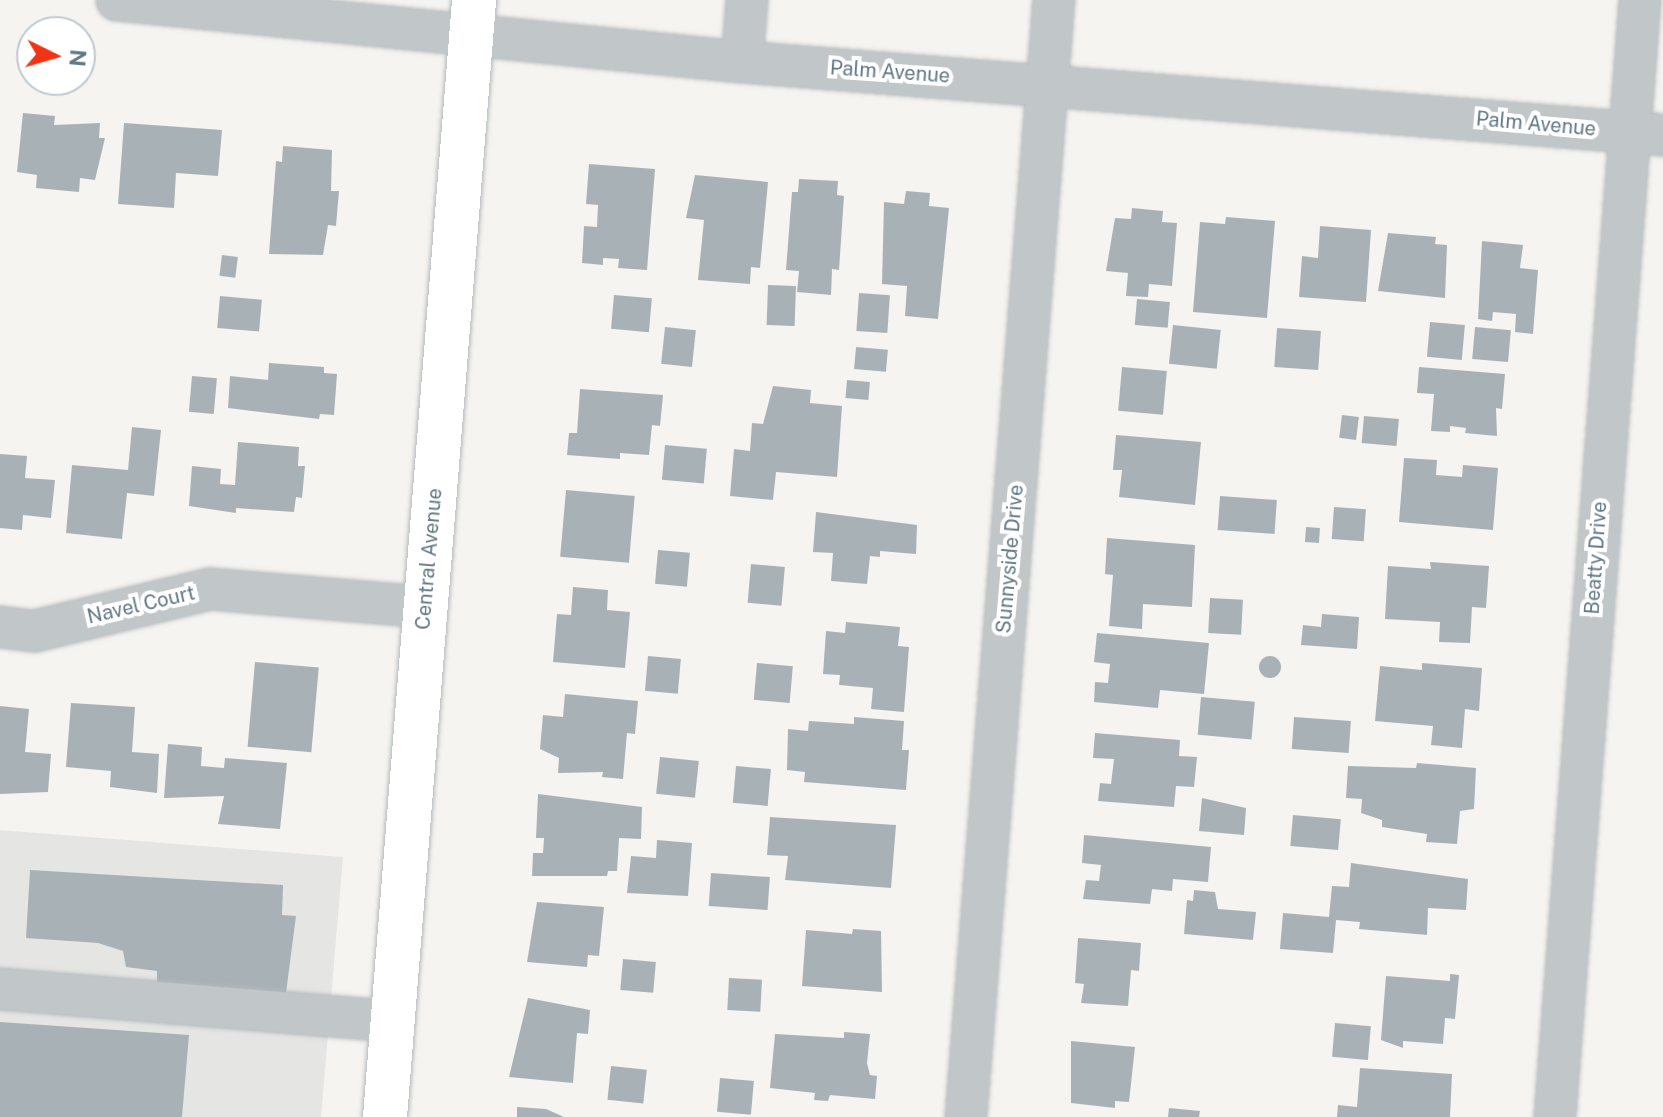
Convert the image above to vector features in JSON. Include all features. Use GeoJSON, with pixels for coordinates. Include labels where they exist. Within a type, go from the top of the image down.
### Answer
{"type":"FeatureCollection","features":[{"type":"Feature","properties":{"kind":"main road","name":"Central Avenue"},"geometry":{"type":"LineString","coordinates":[[385,1117],[472,18]]}},
{"type":"Feature","properties":{"kind":"street","name":"Palm Avenue"},"geometry":{"type":"LineString","coordinates":[[117,0],[472,18],[742,62],[1646,134]]}},
{"type":"Feature","properties":{"kind":"street"},"geometry":{"type":"LineString","coordinates":[[742,62],[747,0]]}},
{"type":"Feature","properties":{"kind":"street","name":"Sunnyside Drive"},"geometry":{"type":"LineString","coordinates":[[966,1117],[1054,0]]}},
{"type":"Feature","properties":{"kind":"street","name":"Beatty Drive"},"geometry":{"type":"LineString","coordinates":[[1555,1117],[1646,134],[1640,0]]}},
{"type":"Feature","properties":{"kind":"street","name":"Navel Court"},"geometry":{"type":"LineString","coordinates":[[0,627],[35,631],[210,589],[426,607]]}},
{"type":"Feature","properties":{"kind":"street"},"geometry":{"type":"LineString","coordinates":[[0,989],[393,1021]]}},
{"type":"Feature","properties":{"kind":"shaded area"},"geometry":{"type":"Polygon","coordinates":[[[0,830],[343,857],[321,1117],[0,1117],[0,830]]]}},
{"type":"Feature","properties":{"kind":"building"},"geometry":{"type":"Polygon","coordinates":[[[23,113],[55,116],[54,125],[100,123],[99,138],[105,138],[95,180],[80,178],[79,192],[36,188],[37,175],[17,172],[23,113]]]}},
{"type":"Feature","properties":{"kind":"building"},"geometry":{"type":"Polygon","coordinates":[[[124,123],[222,130],[218,176],[176,173],[174,208],[118,204],[124,123]]]}},
{"type":"Feature","properties":{"kind":"building"},"geometry":{"type":"Polygon","coordinates":[[[283,146],[332,150],[331,191],[339,191],[336,226],[328,225],[323,255],[269,254],[276,161],[282,162],[283,146]]]}},
{"type":"Feature","properties":{"kind":"building"},"geometry":{"type":"Polygon","coordinates":[[[589,164],[655,169],[647,270],[618,268],[619,259],[603,258],[603,265],[582,263],[584,226],[597,227],[598,205],[586,204],[589,164]]]}},
{"type":"Feature","properties":{"kind":"building"},"geometry":{"type":"Polygon","coordinates":[[[695,175],[768,182],[760,268],[751,267],[750,284],[698,280],[704,220],[686,218],[695,175]]]}},
{"type":"Feature","properties":{"kind":"building"},"geometry":{"type":"Polygon","coordinates":[[[799,179],[838,181],[837,195],[844,196],[839,270],[832,269],[831,295],[797,292],[799,271],[786,270],[792,192],[798,192],[799,179]]]}},
{"type":"Feature","properties":{"kind":"building"},"geometry":{"type":"Polygon","coordinates":[[[906,191],[930,193],[929,206],[949,208],[938,319],[905,316],[907,286],[882,284],[884,202],[904,204],[906,191]]]}},
{"type":"Feature","properties":{"kind":"building"},"geometry":{"type":"Polygon","coordinates":[[[1132,208],[1163,211],[1162,222],[1177,223],[1172,286],[1149,284],[1148,297],[1126,296],[1128,273],[1106,271],[1115,218],[1131,219],[1132,208]]]}},
{"type":"Feature","properties":{"kind":"building"},"geometry":{"type":"Polygon","coordinates":[[[1226,217],[1275,221],[1267,318],[1193,312],[1200,222],[1225,224],[1226,217]]]}},
{"type":"Feature","properties":{"kind":"building"},"geometry":{"type":"Polygon","coordinates":[[[1320,226],[1371,230],[1366,302],[1299,297],[1302,256],[1318,258],[1320,226]]]}},
{"type":"Feature","properties":{"kind":"building"},"geometry":{"type":"Polygon","coordinates":[[[1388,233],[1436,237],[1435,244],[1447,245],[1445,298],[1378,291],[1388,233]]]}},
{"type":"Feature","properties":{"kind":"building"},"geometry":{"type":"Polygon","coordinates":[[[1482,241],[1523,245],[1520,268],[1538,270],[1533,334],[1515,332],[1516,314],[1493,312],[1492,321],[1478,319],[1482,241]]]}},
{"type":"Feature","properties":{"kind":"building"},"geometry":{"type":"Polygon","coordinates":[[[222,255],[238,257],[235,278],[219,276],[222,255]]]}},
{"type":"Feature","properties":{"kind":"building"},"geometry":{"type":"Polygon","coordinates":[[[768,285],[796,286],[795,326],[767,325],[768,285]]]}},
{"type":"Feature","properties":{"kind":"building"},"geometry":{"type":"Polygon","coordinates":[[[859,293],[890,295],[887,333],[856,331],[859,293]]]}},
{"type":"Feature","properties":{"kind":"building"},"geometry":{"type":"Polygon","coordinates":[[[614,295],[652,298],[649,332],[611,329],[614,295]]]}},
{"type":"Feature","properties":{"kind":"building"},"geometry":{"type":"Polygon","coordinates":[[[220,296],[262,300],[259,332],[217,328],[220,296]]]}},
{"type":"Feature","properties":{"kind":"building"},"geometry":{"type":"Polygon","coordinates":[[[1137,299],[1170,302],[1168,328],[1135,325],[1137,299]]]}},
{"type":"Feature","properties":{"kind":"building"},"geometry":{"type":"Polygon","coordinates":[[[1430,322],[1465,325],[1462,360],[1427,357],[1430,322]]]}},
{"type":"Feature","properties":{"kind":"building"},"geometry":{"type":"Polygon","coordinates":[[[1173,325],[1221,330],[1217,369],[1169,364],[1173,325]]]}},
{"type":"Feature","properties":{"kind":"building"},"geometry":{"type":"Polygon","coordinates":[[[665,327],[696,330],[692,367],[661,364],[665,327]]]}},
{"type":"Feature","properties":{"kind":"building"},"geometry":{"type":"Polygon","coordinates":[[[1475,327],[1511,330],[1508,362],[1472,359],[1475,327]]]}},
{"type":"Feature","properties":{"kind":"building"},"geometry":{"type":"Polygon","coordinates":[[[1277,328],[1321,331],[1318,370],[1274,367],[1277,328]]]}},
{"type":"Feature","properties":{"kind":"building"},"geometry":{"type":"Polygon","coordinates":[[[856,347],[888,350],[886,372],[854,369],[856,347]]]}},
{"type":"Feature","properties":{"kind":"building"},"geometry":{"type":"Polygon","coordinates":[[[269,363],[324,367],[324,373],[337,374],[334,415],[320,414],[319,419],[228,408],[230,376],[268,380],[269,363]]]}},
{"type":"Feature","properties":{"kind":"building"},"geometry":{"type":"Polygon","coordinates":[[[1122,367],[1167,371],[1163,415],[1118,411],[1122,367]]]}},
{"type":"Feature","properties":{"kind":"building"},"geometry":{"type":"Polygon","coordinates":[[[1419,367],[1505,374],[1502,409],[1496,408],[1497,436],[1465,433],[1466,428],[1450,426],[1450,432],[1431,431],[1434,394],[1417,393],[1419,367]]]}},
{"type":"Feature","properties":{"kind":"building"},"geometry":{"type":"Polygon","coordinates":[[[192,376],[217,378],[214,414],[189,412],[192,376]]]}},
{"type":"Feature","properties":{"kind":"building"},"geometry":{"type":"Polygon","coordinates":[[[847,380],[870,382],[868,400],[845,398],[847,380]]]}},
{"type":"Feature","properties":{"kind":"building"},"geometry":{"type":"Polygon","coordinates":[[[773,386],[811,390],[810,403],[842,406],[837,477],[776,472],[773,500],[730,496],[734,449],[750,451],[752,423],[763,424],[773,386]]]}},
{"type":"Feature","properties":{"kind":"building"},"geometry":{"type":"Polygon","coordinates":[[[580,389],[663,395],[660,426],[652,425],[649,455],[620,453],[620,459],[567,455],[569,433],[577,433],[580,389]]]}},
{"type":"Feature","properties":{"kind":"building"},"geometry":{"type":"Polygon","coordinates":[[[1342,415],[1359,417],[1356,440],[1339,438],[1342,415]]]}},
{"type":"Feature","properties":{"kind":"building"},"geometry":{"type":"Polygon","coordinates":[[[1364,416],[1399,419],[1397,446],[1362,443],[1364,416]]]}},
{"type":"Feature","properties":{"kind":"building"},"geometry":{"type":"Polygon","coordinates":[[[132,427],[161,430],[154,496],[127,493],[122,539],[66,533],[72,465],[128,470],[132,427]]]}},
{"type":"Feature","properties":{"kind":"building"},"geometry":{"type":"Polygon","coordinates":[[[1116,435],[1201,442],[1195,505],[1119,497],[1122,470],[1113,470],[1116,435]]]}},
{"type":"Feature","properties":{"kind":"building"},"geometry":{"type":"Polygon","coordinates":[[[238,442],[299,447],[298,466],[305,466],[302,498],[296,497],[294,512],[236,508],[236,513],[189,506],[192,466],[221,469],[220,484],[235,485],[238,442]]]}},
{"type":"Feature","properties":{"kind":"building"},"geometry":{"type":"Polygon","coordinates":[[[665,445],[707,449],[704,484],[662,480],[665,445]]]}},
{"type":"Feature","properties":{"kind":"building"},"geometry":{"type":"Polygon","coordinates":[[[0,454],[27,456],[25,478],[55,480],[51,518],[23,515],[22,530],[0,528],[0,454]]]}},
{"type":"Feature","properties":{"kind":"building"},"geometry":{"type":"Polygon","coordinates":[[[1404,458],[1437,460],[1436,475],[1462,477],[1463,465],[1498,468],[1493,530],[1399,522],[1404,458]]]}},
{"type":"Feature","properties":{"kind":"building"},"geometry":{"type":"Polygon","coordinates":[[[566,490],[635,496],[629,563],[560,557],[566,490]]]}},
{"type":"Feature","properties":{"kind":"building"},"geometry":{"type":"Polygon","coordinates":[[[1220,496],[1277,500],[1274,534],[1218,530],[1220,496]]]}},
{"type":"Feature","properties":{"kind":"building"},"geometry":{"type":"Polygon","coordinates":[[[1334,507],[1366,509],[1364,541],[1332,539],[1334,507]]]}},
{"type":"Feature","properties":{"kind":"building"},"geometry":{"type":"Polygon","coordinates":[[[816,512],[917,525],[916,554],[880,551],[880,557],[870,556],[867,584],[831,581],[833,553],[813,552],[816,512]]]}},
{"type":"Feature","properties":{"kind":"building"},"geometry":{"type":"Polygon","coordinates":[[[1306,527],[1320,528],[1319,543],[1305,542],[1306,527]]]}},
{"type":"Feature","properties":{"kind":"building"},"geometry":{"type":"Polygon","coordinates":[[[1107,538],[1195,545],[1192,607],[1143,604],[1142,629],[1109,626],[1113,575],[1105,574],[1107,538]]]}},
{"type":"Feature","properties":{"kind":"building"},"geometry":{"type":"Polygon","coordinates":[[[658,550],[690,553],[687,587],[655,584],[658,550]]]}},
{"type":"Feature","properties":{"kind":"building"},"geometry":{"type":"Polygon","coordinates":[[[1430,562],[1489,566],[1486,608],[1472,607],[1470,643],[1439,642],[1440,622],[1385,619],[1388,566],[1431,569],[1430,562]]]}},
{"type":"Feature","properties":{"kind":"building"},"geometry":{"type":"Polygon","coordinates":[[[751,564],[785,567],[781,606],[748,603],[751,564]]]}},
{"type":"Feature","properties":{"kind":"building"},"geometry":{"type":"Polygon","coordinates":[[[573,587],[608,590],[607,610],[630,612],[625,668],[553,662],[557,614],[571,615],[573,587]]]}},
{"type":"Feature","properties":{"kind":"building"},"geometry":{"type":"Polygon","coordinates":[[[1210,598],[1243,600],[1241,635],[1208,633],[1210,598]]]}},
{"type":"Feature","properties":{"kind":"building"},"geometry":{"type":"Polygon","coordinates":[[[1322,614],[1359,617],[1357,649],[1301,645],[1303,625],[1321,627],[1322,614]]]}},
{"type":"Feature","properties":{"kind":"building"},"geometry":{"type":"Polygon","coordinates":[[[846,622],[900,627],[898,646],[909,647],[904,712],[871,709],[873,688],[839,685],[840,675],[823,674],[826,631],[845,633],[846,622]]]}},
{"type":"Feature","properties":{"kind":"building"},"geometry":{"type":"Polygon","coordinates":[[[1097,633],[1209,643],[1204,694],[1160,690],[1158,708],[1094,702],[1095,682],[1108,683],[1110,664],[1094,662],[1097,633]]]}},
{"type":"Feature","properties":{"kind":"building"},"geometry":{"type":"Polygon","coordinates":[[[648,656],[681,659],[678,694],[645,691],[648,656]]]}},
{"type":"Feature","properties":{"kind":"building"},"geometry":{"type":"Polygon","coordinates":[[[1270,656],[1281,667],[1270,678],[1259,667],[1270,656]]]}},
{"type":"Feature","properties":{"kind":"building"},"geometry":{"type":"Polygon","coordinates":[[[255,662],[319,668],[311,752],[248,747],[255,662]]]}},
{"type":"Feature","properties":{"kind":"building"},"geometry":{"type":"Polygon","coordinates":[[[757,663],[793,666],[790,703],[754,700],[757,663]]]}},
{"type":"Feature","properties":{"kind":"building"},"geometry":{"type":"Polygon","coordinates":[[[1422,663],[1482,668],[1479,711],[1465,709],[1462,748],[1431,745],[1433,726],[1375,721],[1380,666],[1422,670],[1422,663]]]}},
{"type":"Feature","properties":{"kind":"building"},"geometry":{"type":"Polygon","coordinates":[[[565,694],[638,701],[635,734],[627,733],[623,779],[602,777],[603,772],[558,773],[559,758],[540,749],[543,715],[563,717],[565,694]]]}},
{"type":"Feature","properties":{"kind":"building"},"geometry":{"type":"Polygon","coordinates":[[[1201,697],[1255,702],[1251,740],[1198,735],[1201,697]]]}},
{"type":"Feature","properties":{"kind":"building"},"geometry":{"type":"Polygon","coordinates":[[[71,703],[135,707],[132,752],[159,754],[157,793],[110,787],[111,771],[66,767],[71,703]]]}},
{"type":"Feature","properties":{"kind":"building"},"geometry":{"type":"Polygon","coordinates":[[[0,706],[29,709],[25,752],[51,754],[48,792],[0,794],[0,706]]]}},
{"type":"Feature","properties":{"kind":"building"},"geometry":{"type":"Polygon","coordinates":[[[854,717],[904,721],[902,750],[909,750],[906,790],[804,782],[805,772],[787,770],[788,729],[808,731],[809,721],[854,724],[854,717]]]}},
{"type":"Feature","properties":{"kind":"building"},"geometry":{"type":"Polygon","coordinates":[[[1294,717],[1351,721],[1349,753],[1292,749],[1294,717]]]}},
{"type":"Feature","properties":{"kind":"building"},"geometry":{"type":"Polygon","coordinates":[[[1095,733],[1180,740],[1179,756],[1197,757],[1194,787],[1176,786],[1174,807],[1098,801],[1100,783],[1111,784],[1114,759],[1093,758],[1095,733]]]}},
{"type":"Feature","properties":{"kind":"building"},"geometry":{"type":"Polygon","coordinates":[[[168,744],[202,747],[201,766],[224,768],[225,758],[287,763],[280,829],[218,824],[224,796],[164,798],[168,744]]]}},
{"type":"Feature","properties":{"kind":"building"},"geometry":{"type":"Polygon","coordinates":[[[660,757],[699,761],[695,798],[656,794],[660,757]]]}},
{"type":"Feature","properties":{"kind":"building"},"geometry":{"type":"Polygon","coordinates":[[[1417,763],[1476,768],[1474,809],[1460,811],[1457,844],[1426,842],[1427,834],[1382,827],[1382,820],[1361,813],[1362,799],[1346,798],[1348,766],[1416,768],[1417,763]]]}},
{"type":"Feature","properties":{"kind":"building"},"geometry":{"type":"Polygon","coordinates":[[[736,766],[771,769],[768,806],[733,803],[736,766]]]}},
{"type":"Feature","properties":{"kind":"building"},"geometry":{"type":"Polygon","coordinates":[[[538,794],[642,807],[641,839],[619,838],[617,871],[608,871],[607,876],[532,876],[533,853],[543,853],[544,838],[536,838],[538,794]]]}},
{"type":"Feature","properties":{"kind":"building"},"geometry":{"type":"Polygon","coordinates":[[[1202,798],[1246,808],[1244,835],[1199,831],[1202,798]]]}},
{"type":"Feature","properties":{"kind":"building"},"geometry":{"type":"Polygon","coordinates":[[[1293,815],[1341,819],[1338,850],[1290,846],[1293,815]]]}},
{"type":"Feature","properties":{"kind":"building"},"geometry":{"type":"Polygon","coordinates":[[[770,817],[896,825],[891,888],[785,880],[788,856],[767,855],[770,817]]]}},
{"type":"Feature","properties":{"kind":"building"},"geometry":{"type":"Polygon","coordinates":[[[1084,835],[1211,847],[1208,882],[1173,879],[1172,891],[1152,889],[1150,904],[1083,899],[1086,880],[1099,881],[1101,865],[1082,863],[1084,835]]]}},
{"type":"Feature","properties":{"kind":"building"},"geometry":{"type":"Polygon","coordinates":[[[657,840],[692,843],[688,896],[627,893],[631,856],[656,858],[657,840]]]}},
{"type":"Feature","properties":{"kind":"building"},"geometry":{"type":"Polygon","coordinates":[[[1351,863],[1468,879],[1466,910],[1428,908],[1427,935],[1359,929],[1360,922],[1336,920],[1333,953],[1280,949],[1283,913],[1329,917],[1332,886],[1349,887],[1351,863]]]}},
{"type":"Feature","properties":{"kind":"building"},"geometry":{"type":"Polygon","coordinates":[[[30,870],[283,885],[282,915],[296,916],[286,993],[157,985],[157,971],[126,967],[123,951],[98,943],[26,938],[30,870]]]}},
{"type":"Feature","properties":{"kind":"building"},"geometry":{"type":"Polygon","coordinates":[[[711,873],[770,877],[768,910],[709,906],[711,873]]]}},
{"type":"Feature","properties":{"kind":"building"},"geometry":{"type":"Polygon","coordinates":[[[1194,890],[1215,892],[1218,909],[1256,912],[1253,940],[1184,934],[1187,900],[1193,901],[1194,890]]]}},
{"type":"Feature","properties":{"kind":"building"},"geometry":{"type":"Polygon","coordinates":[[[537,902],[604,907],[599,956],[588,955],[587,967],[527,962],[537,902]]]}},
{"type":"Feature","properties":{"kind":"building"},"geometry":{"type":"Polygon","coordinates":[[[853,929],[881,931],[882,992],[802,986],[806,930],[852,934],[853,929]]]}},
{"type":"Feature","properties":{"kind":"building"},"geometry":{"type":"Polygon","coordinates":[[[1078,938],[1141,943],[1139,971],[1131,970],[1128,1006],[1081,1003],[1084,984],[1075,983],[1078,938]]]}},
{"type":"Feature","properties":{"kind":"building"},"geometry":{"type":"Polygon","coordinates":[[[623,959],[656,962],[653,993],[620,990],[623,959]]]}},
{"type":"Feature","properties":{"kind":"building"},"geometry":{"type":"Polygon","coordinates":[[[1450,974],[1459,975],[1455,1019],[1445,1018],[1443,1044],[1403,1041],[1403,1048],[1381,1040],[1386,976],[1450,981],[1450,974]]]}},
{"type":"Feature","properties":{"kind":"building"},"geometry":{"type":"Polygon","coordinates":[[[729,978],[762,980],[760,1012],[727,1010],[729,978]]]}},
{"type":"Feature","properties":{"kind":"building"},"geometry":{"type":"Polygon","coordinates":[[[528,998],[590,1010],[588,1034],[577,1033],[573,1083],[509,1077],[528,998]]]}},
{"type":"Feature","properties":{"kind":"building"},"geometry":{"type":"Polygon","coordinates":[[[0,1022],[189,1035],[182,1117],[0,1117],[0,1022]]]}},
{"type":"Feature","properties":{"kind":"building"},"geometry":{"type":"Polygon","coordinates":[[[1335,1023],[1371,1026],[1368,1060],[1332,1057],[1335,1023]]]}},
{"type":"Feature","properties":{"kind":"building"},"geometry":{"type":"Polygon","coordinates":[[[844,1032],[870,1034],[867,1063],[870,1075],[877,1076],[875,1099],[830,1095],[828,1101],[814,1100],[815,1093],[770,1088],[775,1034],[844,1038],[844,1032]]]}},
{"type":"Feature","properties":{"kind":"building"},"geometry":{"type":"Polygon","coordinates":[[[1071,1041],[1135,1047],[1129,1102],[1115,1101],[1115,1108],[1071,1103],[1071,1041]]]}},
{"type":"Feature","properties":{"kind":"building"},"geometry":{"type":"Polygon","coordinates":[[[611,1066],[647,1070],[643,1104],[607,1100],[611,1066]]]}},
{"type":"Feature","properties":{"kind":"building"},"geometry":{"type":"Polygon","coordinates":[[[1360,1068],[1452,1074],[1450,1117],[1337,1117],[1338,1105],[1357,1107],[1360,1068]]]}},
{"type":"Feature","properties":{"kind":"building"},"geometry":{"type":"Polygon","coordinates":[[[720,1078],[754,1081],[751,1115],[717,1112],[720,1078]]]}},
{"type":"Feature","properties":{"kind":"building"},"geometry":{"type":"Polygon","coordinates":[[[517,1107],[546,1109],[564,1117],[517,1117],[517,1107]]]}},
{"type":"Feature","properties":{"kind":"building"},"geometry":{"type":"Polygon","coordinates":[[[1169,1108],[1200,1111],[1199,1117],[1168,1117],[1169,1108]]]}}]}
